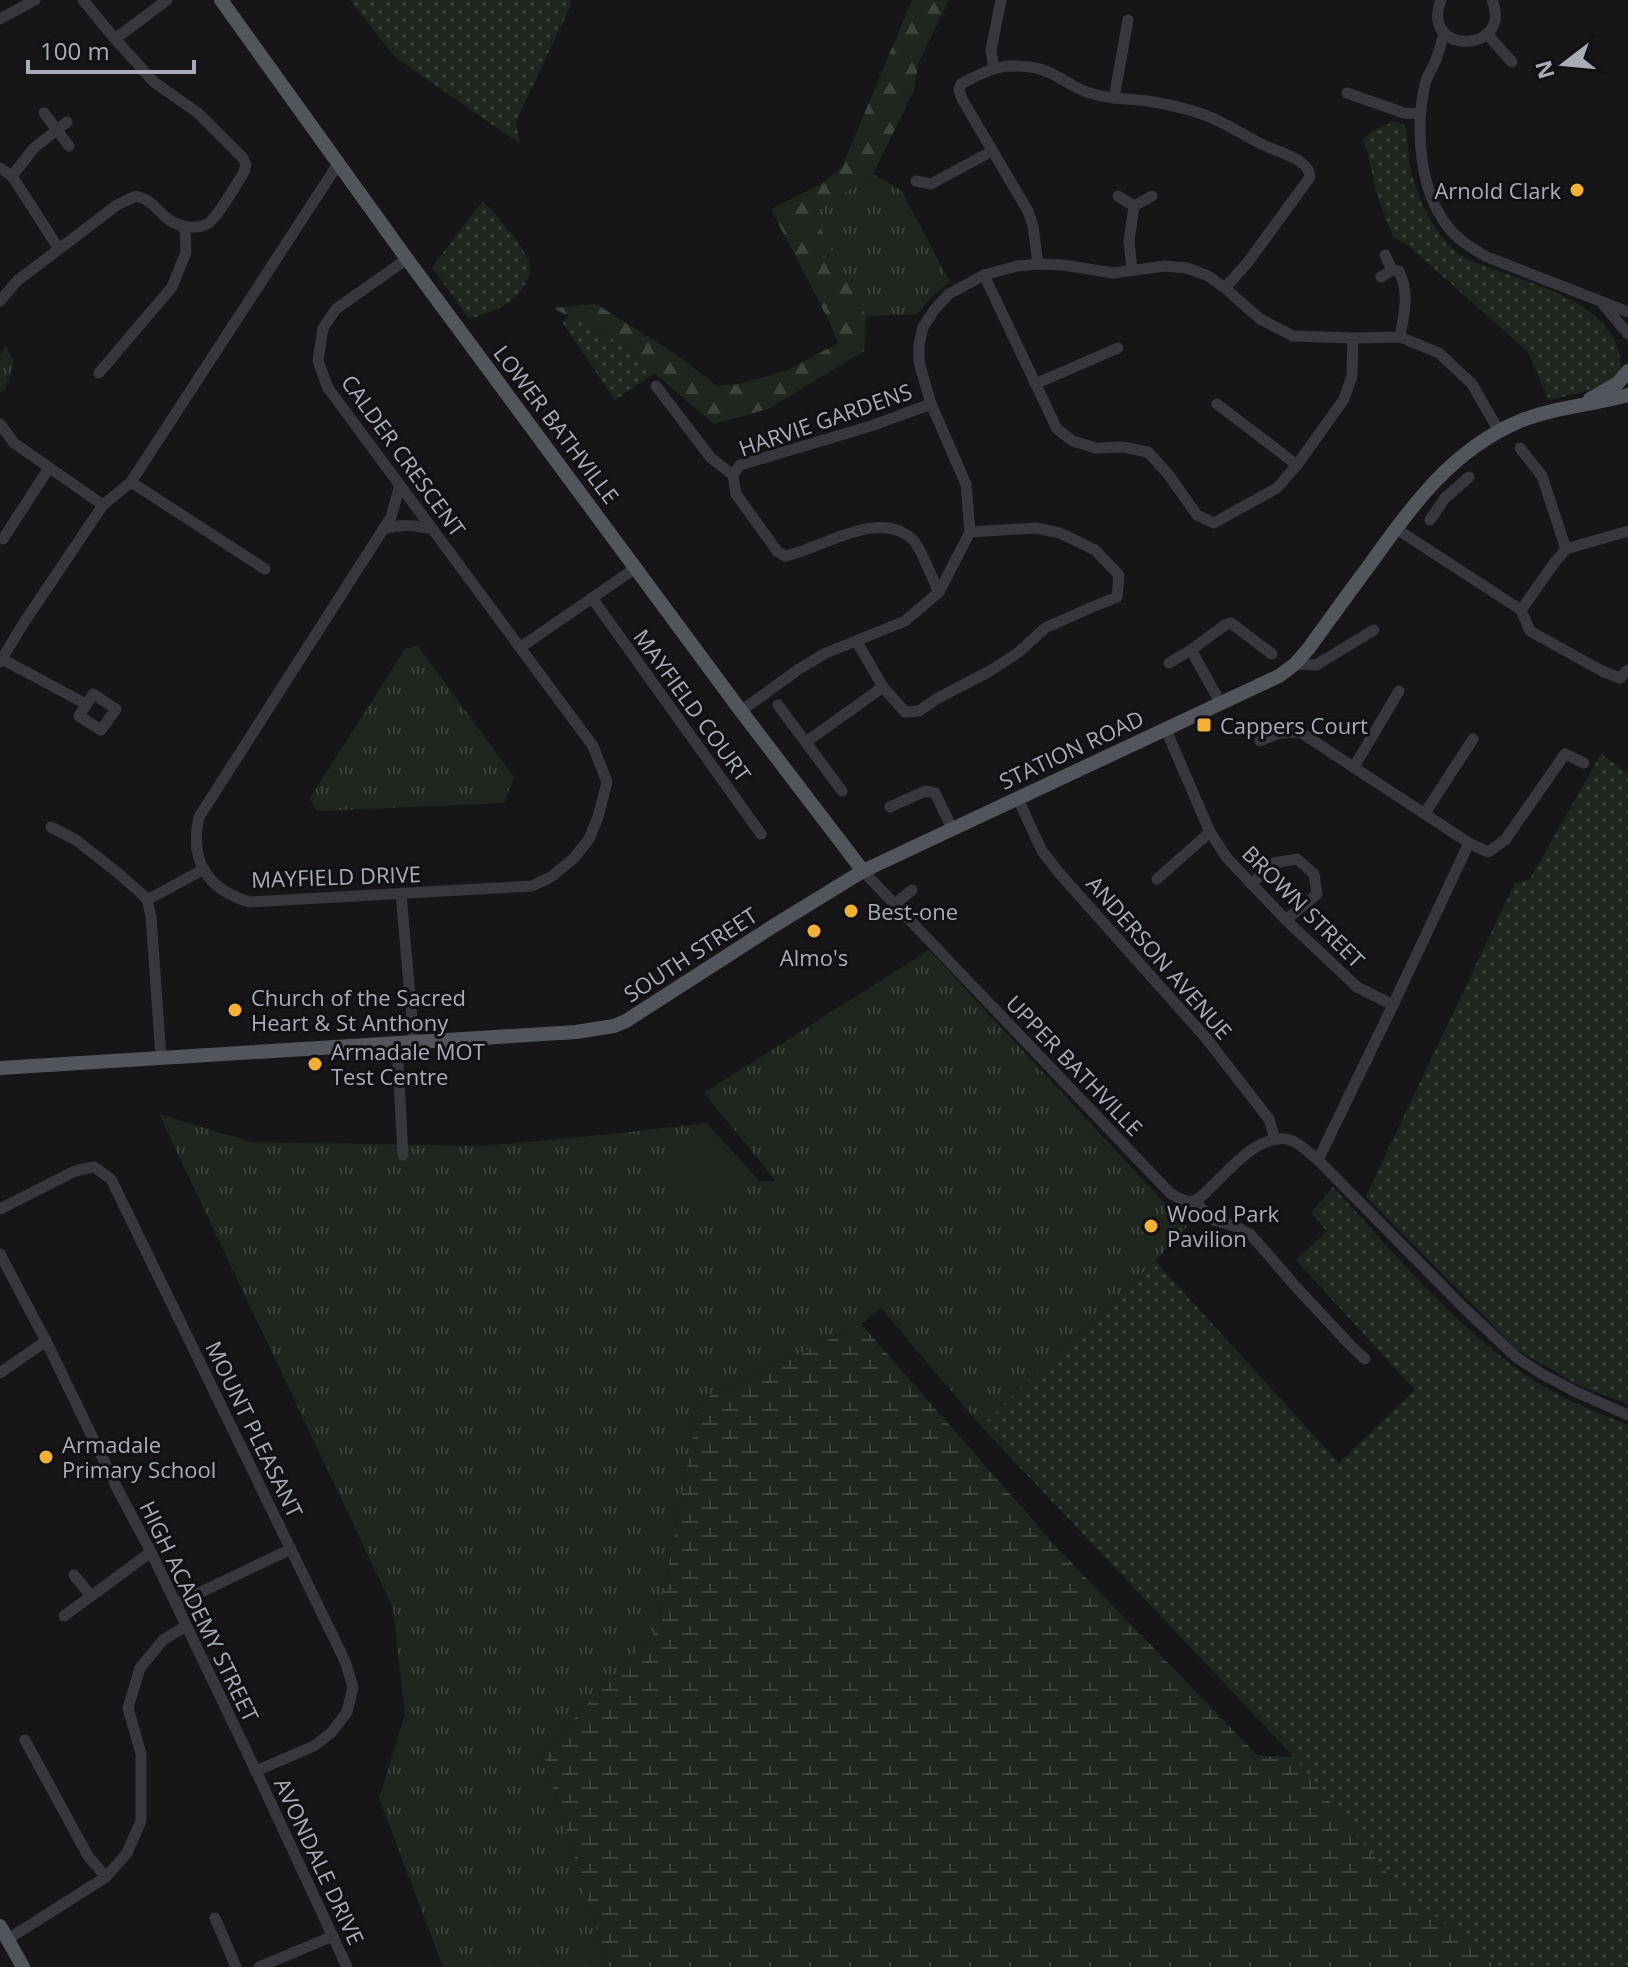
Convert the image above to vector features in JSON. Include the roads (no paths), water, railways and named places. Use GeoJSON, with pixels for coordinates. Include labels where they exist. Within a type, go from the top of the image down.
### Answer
{"type":"FeatureCollection","features":[{"type":"Feature","properties":{"kind":"main road","name":"LOWER BATHVILLE"},"geometry":{"type":"LineString","coordinates":[[221,0],[407,259],[863,871]]}},
{"type":"Feature","properties":{"kind":"main road","name":"STATION ROAD"},"geometry":{"type":"LineString","coordinates":[[1575,406],[1618,383],[1628,371]]}},
{"type":"Feature","properties":{"kind":"main road","name":"STATION ROAD"},"geometry":{"type":"LineString","coordinates":[[863,871],[1279,676],[1309,648],[1395,528],[1430,485],[1463,454],[1499,431],[1541,413],[1628,395]]}},
{"type":"Feature","properties":{"kind":"main road","name":"SOUTH STREET"},"geometry":{"type":"LineString","coordinates":[[0,1068],[576,1032],[614,1026],[645,1010],[863,871]]}},
{"type":"Feature","properties":{"kind":"main road"},"geometry":{"type":"LineString","coordinates":[[0,1926],[23,1967]]}},
{"type":"Feature","properties":{"kind":"street"},"geometry":{"type":"LineString","coordinates":[[0,19],[35,0]]}},
{"type":"Feature","properties":{"kind":"street"},"geometry":{"type":"LineString","coordinates":[[0,301],[17,281],[117,205],[136,196],[150,200],[169,220],[185,228],[208,224],[246,165],[243,158],[198,113],[154,82],[83,0]]}},
{"type":"Feature","properties":{"kind":"street"},"geometry":{"type":"LineString","coordinates":[[115,39],[167,0]]}},
{"type":"Feature","properties":{"kind":"street"},"geometry":{"type":"LineString","coordinates":[[994,69],[991,50],[1001,0]]}},
{"type":"Feature","properties":{"kind":"street"},"geometry":{"type":"LineString","coordinates":[[1435,62],[1463,43],[1487,34],[1495,21],[1492,0]]}},
{"type":"Feature","properties":{"kind":"street"},"geometry":{"type":"LineString","coordinates":[[1440,1],[1438,18],[1444,32],[1463,43]]}},
{"type":"Feature","properties":{"kind":"street"},"geometry":{"type":"LineString","coordinates":[[1114,98],[1128,20]]}},
{"type":"Feature","properties":{"kind":"street"},"geometry":{"type":"LineString","coordinates":[[1444,32],[1426,81],[1419,134],[1432,201],[1450,230],[1487,257],[1628,312]]}},
{"type":"Feature","properties":{"kind":"street"},"geometry":{"type":"LineString","coordinates":[[1487,34],[1512,62]]}},
{"type":"Feature","properties":{"kind":"street"},"geometry":{"type":"LineString","coordinates":[[1038,264],[1028,211],[959,90],[961,84],[994,69],[1015,66],[1043,70],[1081,90],[1114,98],[1150,101],[1198,113],[1302,163],[1311,171],[1310,177],[1248,262],[1225,288]]}},
{"type":"Feature","properties":{"kind":"street"},"geometry":{"type":"LineString","coordinates":[[1347,93],[1404,113],[1420,114]]}},
{"type":"Feature","properties":{"kind":"street"},"geometry":{"type":"LineString","coordinates":[[44,113],[69,146]]}},
{"type":"Feature","properties":{"kind":"street"},"geometry":{"type":"LineString","coordinates":[[12,176],[34,148],[67,122]]}},
{"type":"Feature","properties":{"kind":"street"},"geometry":{"type":"LineString","coordinates":[[916,181],[931,184],[992,151]]}},
{"type":"Feature","properties":{"kind":"street"},"geometry":{"type":"LineString","coordinates":[[86,704],[1,660],[103,505],[131,482],[338,164]]}},
{"type":"Feature","properties":{"kind":"street"},"geometry":{"type":"LineString","coordinates":[[0,168],[12,176],[59,249]]}},
{"type":"Feature","properties":{"kind":"street"},"geometry":{"type":"LineString","coordinates":[[1118,196],[1134,206]]}},
{"type":"Feature","properties":{"kind":"street"},"geometry":{"type":"LineString","coordinates":[[1134,206],[1152,196]]}},
{"type":"Feature","properties":{"kind":"street"},"geometry":{"type":"LineString","coordinates":[[1132,270],[1129,241],[1134,206]]}},
{"type":"Feature","properties":{"kind":"street"},"geometry":{"type":"LineString","coordinates":[[99,373],[172,287],[186,252],[185,228]]}},
{"type":"Feature","properties":{"kind":"street"},"geometry":{"type":"LineString","coordinates":[[1385,255],[1392,270]]}},
{"type":"Feature","properties":{"kind":"street","name":"CALDER CRESCENT"},"geometry":{"type":"LineString","coordinates":[[407,259],[336,309],[323,328],[318,361],[328,388],[521,647]]}},
{"type":"Feature","properties":{"kind":"street"},"geometry":{"type":"LineString","coordinates":[[741,711],[826,653],[905,621],[939,592],[970,532],[966,484],[931,404],[919,362],[919,345],[923,327],[935,309],[949,294],[984,275],[1038,264],[1113,273],[1165,266],[1187,268],[1208,276],[1260,319],[1293,336],[1400,337],[1439,353],[1472,384],[1499,431]]}},
{"type":"Feature","properties":{"kind":"street"},"geometry":{"type":"LineString","coordinates":[[1381,277],[1392,270],[1399,271],[1405,285],[1400,337]]}},
{"type":"Feature","properties":{"kind":"street"},"geometry":{"type":"LineString","coordinates":[[984,275],[1057,429],[1073,441],[1096,448],[1123,447],[1148,452],[1197,515],[1214,523],[1277,488],[1297,465],[1344,399],[1352,376],[1353,338]]}},
{"type":"Feature","properties":{"kind":"street"},"geometry":{"type":"LineString","coordinates":[[1602,303],[1628,334]]}},
{"type":"Feature","properties":{"kind":"street"},"geometry":{"type":"LineString","coordinates":[[1035,384],[1118,348]]}},
{"type":"Feature","properties":{"kind":"street","name":"HARVIE GARDENS"},"geometry":{"type":"LineString","coordinates":[[656,386],[711,458],[733,475],[736,494],[777,551],[785,556],[795,554],[874,527],[899,530],[917,542],[939,592]]}},
{"type":"Feature","properties":{"kind":"street","name":"HARVIE GARDENS"},"geometry":{"type":"LineString","coordinates":[[733,475],[740,465],[871,426],[931,404]]}},
{"type":"Feature","properties":{"kind":"street"},"geometry":{"type":"LineString","coordinates":[[1217,404],[1297,465]]}},
{"type":"Feature","properties":{"kind":"street"},"geometry":{"type":"LineString","coordinates":[[0,424],[14,443],[103,505]]}},
{"type":"Feature","properties":{"kind":"street"},"geometry":{"type":"LineString","coordinates":[[1520,448],[1542,476],[1566,549]]}},
{"type":"Feature","properties":{"kind":"street"},"geometry":{"type":"LineString","coordinates":[[3,539],[49,468]]}},
{"type":"Feature","properties":{"kind":"street"},"geometry":{"type":"LineString","coordinates":[[1430,520],[1445,498],[1469,477]]}},
{"type":"Feature","properties":{"kind":"street"},"geometry":{"type":"LineString","coordinates":[[131,482],[265,569]]}},
{"type":"Feature","properties":{"kind":"street"},"geometry":{"type":"LineString","coordinates":[[147,900],[204,869],[195,836],[199,817],[391,517],[400,485]]}},
{"type":"Feature","properties":{"kind":"street"},"geometry":{"type":"LineString","coordinates":[[1430,485],[1445,498]]}},
{"type":"Feature","properties":{"kind":"street"},"geometry":{"type":"LineString","coordinates":[[383,529],[399,525],[433,529]]}},
{"type":"Feature","properties":{"kind":"street"},"geometry":{"type":"LineString","coordinates":[[857,642],[883,687],[905,712],[919,711],[1009,659],[1045,628],[1117,597],[1119,575],[1095,550],[1060,533],[1036,528],[970,532]]}},
{"type":"Feature","properties":{"kind":"street"},"geometry":{"type":"LineString","coordinates":[[1395,528],[1521,610],[1530,631],[1602,671],[1625,678]]}},
{"type":"Feature","properties":{"kind":"street"},"geometry":{"type":"LineString","coordinates":[[1521,610],[1566,549],[1628,531]]}},
{"type":"Feature","properties":{"kind":"street"},"geometry":{"type":"LineString","coordinates":[[521,647],[637,567]]}},
{"type":"Feature","properties":{"kind":"street","name":"MAYFIELD COURT"},"geometry":{"type":"LineString","coordinates":[[592,598],[761,834]]}},
{"type":"Feature","properties":{"kind":"street"},"geometry":{"type":"LineString","coordinates":[[1169,663],[1231,623],[1272,654]]}},
{"type":"Feature","properties":{"kind":"street","name":"STATION ROAD"},"geometry":{"type":"LineString","coordinates":[[1295,664],[1316,665],[1374,630]]}},
{"type":"Feature","properties":{"kind":"street","name":"MAYFIELD DRIVE"},"geometry":{"type":"LineString","coordinates":[[204,869],[220,890],[249,902],[532,886],[551,877],[574,858],[589,839],[607,782],[593,746],[521,647]]}},
{"type":"Feature","properties":{"kind":"street"},"geometry":{"type":"LineString","coordinates":[[1191,650],[1221,704]]}},
{"type":"Feature","properties":{"kind":"street"},"geometry":{"type":"LineString","coordinates":[[806,742],[883,687]]}},
{"type":"Feature","properties":{"kind":"street"},"geometry":{"type":"LineString","coordinates":[[1354,767],[1399,691]]}},
{"type":"Feature","properties":{"kind":"street"},"geometry":{"type":"LineString","coordinates":[[778,705],[842,791]]}},
{"type":"Feature","properties":{"kind":"street","name":"BROWN STREET"},"geometry":{"type":"LineString","coordinates":[[1166,730],[1210,832],[1227,858],[1286,920],[1357,987],[1393,1005]]}},
{"type":"Feature","properties":{"kind":"street"},"geometry":{"type":"LineString","coordinates":[[1260,741],[1280,733],[1300,732],[1469,843],[1488,852],[1505,840],[1565,754],[1584,763]]}},
{"type":"Feature","properties":{"kind":"street"},"geometry":{"type":"LineString","coordinates":[[1425,813],[1473,739]]}},
{"type":"Feature","properties":{"kind":"street"},"geometry":{"type":"LineString","coordinates":[[890,807],[925,791],[935,793],[952,828]]}},
{"type":"Feature","properties":{"kind":"street","name":"ANDERSON AVENUE"},"geometry":{"type":"LineString","coordinates":[[1018,799],[1042,851],[1206,1038],[1269,1119],[1275,1139]]}},
{"type":"Feature","properties":{"kind":"street"},"geometry":{"type":"LineString","coordinates":[[51,827],[76,840],[147,900],[151,916],[161,1057]]}},
{"type":"Feature","properties":{"kind":"street"},"geometry":{"type":"LineString","coordinates":[[1157,879],[1210,832]]}},
{"type":"Feature","properties":{"kind":"street"},"geometry":{"type":"LineString","coordinates":[[1318,1160],[1469,843]]}},
{"type":"Feature","properties":{"kind":"street"},"geometry":{"type":"LineString","coordinates":[[1251,884],[1274,863],[1297,859],[1314,874],[1317,894],[1286,920]]}},
{"type":"Feature","properties":{"kind":"street","name":"UPPER BATHVILLE"},"geometry":{"type":"LineString","coordinates":[[863,871],[1170,1193],[1185,1201],[1194,1201],[1214,1220],[1251,1235],[1365,1359]]}},
{"type":"Feature","properties":{"kind":"street"},"geometry":{"type":"LineString","coordinates":[[895,904],[912,890]]}},
{"type":"Feature","properties":{"kind":"street"},"geometry":{"type":"LineString","coordinates":[[401,894],[414,1042]]}},
{"type":"Feature","properties":{"kind":"street"},"geometry":{"type":"LineString","coordinates":[[397,1043],[403,1155]]}},
{"type":"Feature","properties":{"kind":"street"},"geometry":{"type":"LineString","coordinates":[[1194,1201],[1262,1143],[1275,1139],[1292,1140],[1318,1160],[1516,1357],[1576,1392],[1628,1415]]}},
{"type":"Feature","properties":{"kind":"street","name":"MOUNT PLEASANT"},"geometry":{"type":"LineString","coordinates":[[0,1209],[75,1171],[94,1167],[111,1179],[345,1661],[353,1687],[347,1712],[331,1733],[314,1746],[256,1771]]}},
{"type":"Feature","properties":{"kind":"street","name":"HIGH ACADEMY STREET"},"geometry":{"type":"LineString","coordinates":[[0,1254],[151,1552],[256,1771]]}},
{"type":"Feature","properties":{"kind":"street"},"geometry":{"type":"LineString","coordinates":[[0,1373],[46,1341]]}},
{"type":"Feature","properties":{"kind":"street"},"geometry":{"type":"LineString","coordinates":[[176,1604],[291,1549]]}},
{"type":"Feature","properties":{"kind":"street"},"geometry":{"type":"LineString","coordinates":[[64,1616],[151,1552]]}},
{"type":"Feature","properties":{"kind":"street"},"geometry":{"type":"LineString","coordinates":[[74,1575],[91,1596]]}},
{"type":"Feature","properties":{"kind":"street"},"geometry":{"type":"LineString","coordinates":[[8,1939],[106,1877],[127,1853],[141,1821],[141,1754],[128,1708],[140,1668],[163,1640],[186,1626]]}},
{"type":"Feature","properties":{"kind":"street"},"geometry":{"type":"LineString","coordinates":[[25,1740],[88,1856],[106,1877]]}},
{"type":"Feature","properties":{"kind":"street","name":"AVONDALE DRIVE"},"geometry":{"type":"LineString","coordinates":[[256,1771],[347,1967]]}},
{"type":"Feature","properties":{"kind":"street"},"geometry":{"type":"LineString","coordinates":[[215,1918],[236,1967]]}},
{"type":"Feature","properties":{"kind":"street"},"geometry":{"type":"LineString","coordinates":[[259,1967],[333,1936]]}},
{"type":"Feature","properties":{"kind":"place","name":"Arnold Clark"},"geometry":{"type":"Point","coordinates":[1577,190]}},
{"type":"Feature","properties":{"kind":"place","name":"Cappers Court"},"geometry":{"type":"Point","coordinates":[1204,725]}},
{"type":"Feature","properties":{"kind":"place","name":"Best-one"},"geometry":{"type":"Point","coordinates":[851,911]}},
{"type":"Feature","properties":{"kind":"place","name":"Almo's"},"geometry":{"type":"Point","coordinates":[814,931]}},
{"type":"Feature","properties":{"kind":"place","name":"Church of the Sacred Heart & St Anthony"},"geometry":{"type":"Point","coordinates":[235,1010]}},
{"type":"Feature","properties":{"kind":"place","name":"Armadale MOT Test Centre"},"geometry":{"type":"Point","coordinates":[315,1064]}},
{"type":"Feature","properties":{"kind":"place","name":"Wood Park Pavilion"},"geometry":{"type":"Point","coordinates":[1151,1226]}},
{"type":"Feature","properties":{"kind":"place","name":"Armadale Primary School"},"geometry":{"type":"Point","coordinates":[46,1457]}}]}
